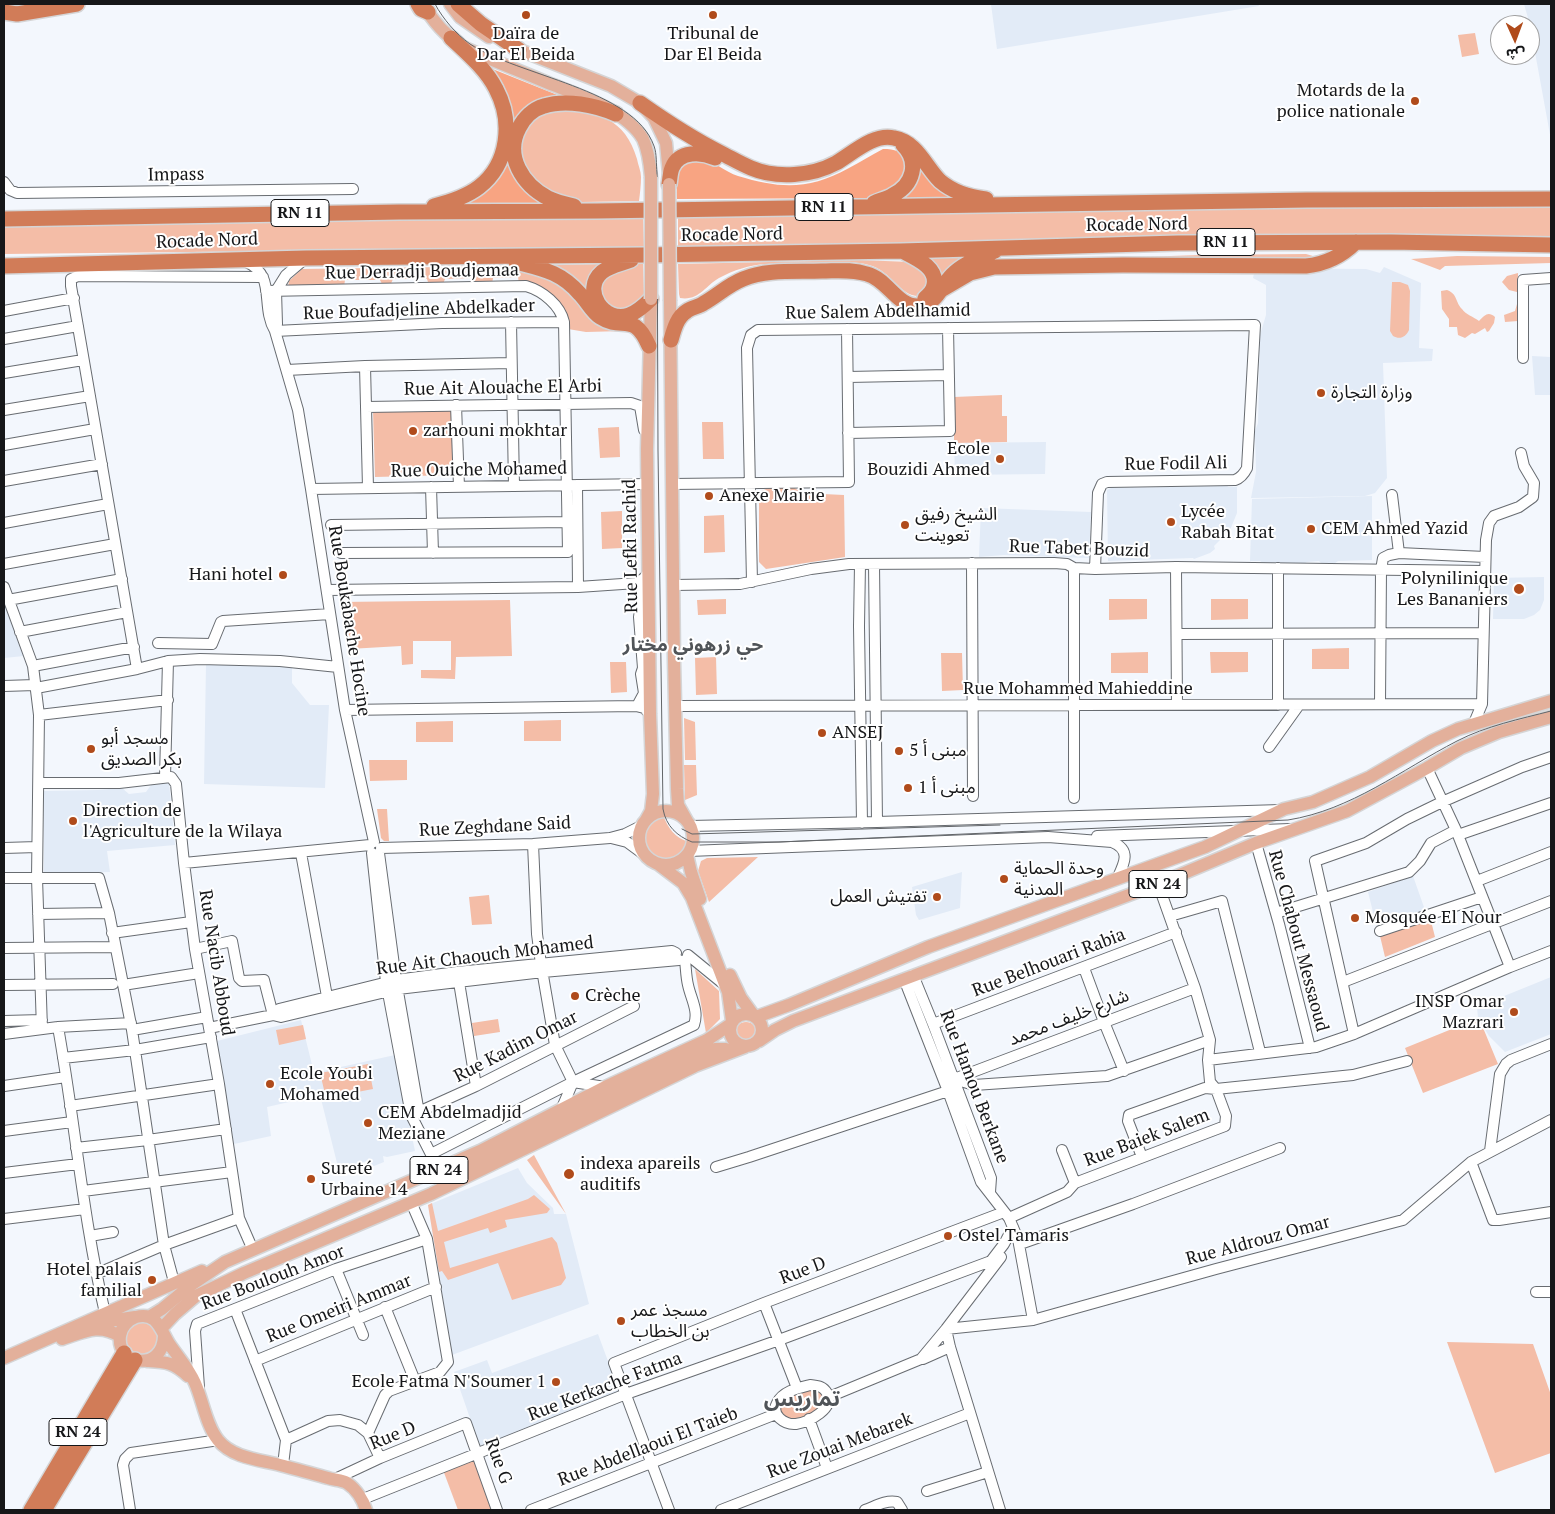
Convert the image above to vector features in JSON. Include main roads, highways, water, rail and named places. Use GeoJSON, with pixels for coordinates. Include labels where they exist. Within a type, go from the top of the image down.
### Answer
{"type":"FeatureCollection","features":[{"type":"Feature","properties":{"kind":"highway"},"geometry":{"type":"LineString","coordinates":[[4,12],[17,14],[78,4]]}},
{"type":"Feature","properties":{"kind":"highway"},"geometry":{"type":"LineString","coordinates":[[458,4],[480,24],[520,50]]}},
{"type":"Feature","properties":{"kind":"highway"},"geometry":{"type":"LineString","coordinates":[[399,212],[451,201],[474,190],[494,172],[504,151],[506,134],[504,107],[497,90],[486,73],[450,38]]}},
{"type":"Feature","properties":{"kind":"highway"},"geometry":{"type":"LineString","coordinates":[[597,211],[556,201],[535,189],[527,182],[515,161],[514,139],[524,119],[544,106],[566,103],[580,104],[601,107],[616,114]]}},
{"type":"Feature","properties":{"kind":"highway"},"geometry":{"type":"LineString","coordinates":[[640,103],[683,133],[752,168],[762,171],[789,174],[818,170],[836,163],[873,141],[888,137],[908,143],[920,155],[936,177],[956,192],[989,200],[1052,204]]}},
{"type":"Feature","properties":{"kind":"highway"},"geometry":{"type":"LineString","coordinates":[[669,184],[672,168],[675,164],[686,156],[696,153],[709,155],[754,174],[786,180],[814,176],[829,171],[885,142],[903,145],[911,155],[913,162],[912,176],[909,181],[892,196],[866,206]]}},
{"type":"Feature","properties":{"kind":"highway","name":"Rocade Nord"},"geometry":{"type":"LineString","coordinates":[[4,220],[399,212],[597,211],[1306,200],[1551,200]]}},
{"type":"Feature","properties":{"kind":"highway"},"geometry":{"type":"LineString","coordinates":[[671,340],[676,322],[687,311],[706,302],[732,284],[756,275],[782,272],[859,272],[878,278],[902,301],[917,306],[928,303],[942,290],[970,273],[994,267],[1123,265],[1306,266],[1331,260],[1345,252],[1356,242]]}},
{"type":"Feature","properties":{"kind":"highway","name":"Rocade Nord"},"geometry":{"type":"LineString","coordinates":[[4,266],[233,259],[901,251],[1178,243],[1356,242],[1551,245]]}},
{"type":"Feature","properties":{"kind":"highway"},"geometry":{"type":"LineString","coordinates":[[1033,246],[1108,260],[1123,265]]}},
{"type":"Feature","properties":{"kind":"highway"},"geometry":{"type":"LineString","coordinates":[[942,290],[949,278],[959,269],[974,259],[1003,248]]}},
{"type":"Feature","properties":{"kind":"highway"},"geometry":{"type":"LineString","coordinates":[[670,301],[684,303],[696,299],[726,277],[747,268],[815,264],[853,264],[868,267],[887,277],[907,297],[917,300],[928,296],[932,292],[935,283],[932,272],[924,264],[901,251]]}},
{"type":"Feature","properties":{"kind":"highway"},"geometry":{"type":"LineString","coordinates":[[644,255],[616,264],[604,271],[596,280],[593,293],[602,308],[617,316],[629,315],[651,299]]}},
{"type":"Feature","properties":{"kind":"highway"},"geometry":{"type":"LineString","coordinates":[[498,256],[562,277],[600,317],[611,321],[630,323],[639,328],[649,346]]}},
{"type":"Feature","properties":{"kind":"highway","name":"RN 24"},"geometry":{"type":"LineString","coordinates":[[30,1510],[134,1358]]}},
{"type":"Feature","properties":{"kind":"highway","name":"RN 24"},"geometry":{"type":"LineString","coordinates":[[44,1510],[134,1358]]}},
{"type":"Feature","properties":{"kind":"main road"},"geometry":{"type":"LineString","coordinates":[[450,4],[460,17],[475,29],[497,42],[611,86],[640,103],[654,118],[666,143],[669,184],[675,706],[678,805],[688,824],[693,839],[688,853],[695,885],[728,971],[741,998],[762,1024],[763,1028],[759,1041],[755,1045],[745,1047],[735,1043],[732,1039],[730,1000],[726,986],[687,889],[670,872],[646,856],[639,841],[645,822],[658,813],[668,812],[677,814],[688,824]]}},
{"type":"Feature","properties":{"kind":"main road","name":"Rue Lefki Rachid"},"geometry":{"type":"LineString","coordinates":[[423,6],[450,38],[478,54],[589,100],[616,114],[632,126],[642,139],[650,164],[651,299],[647,449],[647,575],[643,699],[650,714],[653,794],[651,811],[645,822]]}},
{"type":"Feature","properties":{"kind":"main road","name":"RN 24"},"geometry":{"type":"LineString","coordinates":[[755,1016],[776,1010],[928,947],[1205,847],[1284,810],[1312,802],[1370,777],[1432,741],[1474,723],[1551,701]]}},
{"type":"Feature","properties":{"kind":"main road","name":"RN 24"},"geometry":{"type":"LineString","coordinates":[[759,1041],[784,1025],[1158,884],[1256,843],[1347,811],[1461,748],[1499,732],[1551,717]]}},
{"type":"Feature","properties":{"kind":"main road"},"geometry":{"type":"LineString","coordinates":[[658,864],[673,864],[688,853]]}},
{"type":"Feature","properties":{"kind":"main road"},"geometry":{"type":"LineString","coordinates":[[1117,879],[1123,897]]}},
{"type":"Feature","properties":{"kind":"main road"},"geometry":{"type":"LineString","coordinates":[[776,1010],[784,1025]]}},
{"type":"Feature","properties":{"kind":"main road"},"geometry":{"type":"LineString","coordinates":[[732,1023],[742,1015],[755,1016]]}},
{"type":"Feature","properties":{"kind":"main road","name":"RN 24"},"geometry":{"type":"LineString","coordinates":[[143,1317],[162,1310],[191,1284],[225,1262],[480,1151],[605,1087],[707,1040],[732,1023]]}},
{"type":"Feature","properties":{"kind":"main road","name":"RN 24"},"geometry":{"type":"LineString","coordinates":[[163,1332],[175,1314],[196,1296],[244,1272],[411,1202],[517,1154],[683,1072],[745,1047]]}},
{"type":"Feature","properties":{"kind":"main road","name":"RN 24"},"geometry":{"type":"LineString","coordinates":[[214,1288],[251,1260],[433,1184],[658,1072],[706,1051],[721,1049],[732,1051]]}},
{"type":"Feature","properties":{"kind":"main road"},"geometry":{"type":"LineString","coordinates":[[17,1353],[174,1282],[225,1262]]}},
{"type":"Feature","properties":{"kind":"main road"},"geometry":{"type":"LineString","coordinates":[[63,1331],[107,1320],[143,1317],[154,1320],[182,1360],[194,1382],[212,1429],[219,1440],[232,1451],[256,1460],[346,1482],[364,1505]]}},
{"type":"Feature","properties":{"kind":"main road"},"geometry":{"type":"LineString","coordinates":[[143,1317],[125,1324],[120,1336],[120,1344],[134,1358],[176,1365],[194,1382]]}},
{"type":"Feature","properties":{"kind":"main road"},"geometry":{"type":"LineString","coordinates":[[4,1358],[87,1331],[102,1328],[120,1336]]}},
{"type":"Feature","properties":{"kind":"main road"},"geometry":{"type":"LineString","coordinates":[[134,1358],[150,1360],[156,1356],[164,1343],[163,1332]]}},
{"type":"Feature","properties":{"kind":"tram line"},"geometry":{"type":"LineString","coordinates":[[435,4],[450,26],[470,44],[491,55],[600,97],[624,111],[642,127],[655,149],[657,173],[658,451],[663,809],[664,815],[673,830],[682,837],[692,842],[779,842],[1288,820],[1333,808],[1375,788],[1436,752],[1480,731],[1551,711]]}},
{"type":"Feature","properties":{"kind":"tram line"},"geometry":{"type":"LineString","coordinates":[[682,829],[692,834],[1000,825]]}},
{"type":"Feature","properties":{"kind":"place","name":"Daïra de Dar El Beida"},"geometry":{"type":"Point","coordinates":[526,15]}},
{"type":"Feature","properties":{"kind":"place","name":"Tribunal de Dar El Beida"},"geometry":{"type":"Point","coordinates":[713,15]}},
{"type":"Feature","properties":{"kind":"place","name":"Motards de la police nationale"},"geometry":{"type":"Point","coordinates":[1415,101]}},
{"type":"Feature","properties":{"kind":"place","name":"وزارة التجارة"},"geometry":{"type":"Point","coordinates":[1321,393]}},
{"type":"Feature","properties":{"kind":"place","name":"zarhouni mokhtar"},"geometry":{"type":"Point","coordinates":[413,431]}},
{"type":"Feature","properties":{"kind":"place","name":"Ecole Bouzidi Ahmed"},"geometry":{"type":"Point","coordinates":[1000,459]}},
{"type":"Feature","properties":{"kind":"place","name":"Anexe Mairie"},"geometry":{"type":"Point","coordinates":[709,496]}},
{"type":"Feature","properties":{"kind":"place","name":"Lycée Rabah Bitat"},"geometry":{"type":"Point","coordinates":[1171,522]}},
{"type":"Feature","properties":{"kind":"place","name":"الشيخ رفيق تعوينت"},"geometry":{"type":"Point","coordinates":[905,525]}},
{"type":"Feature","properties":{"kind":"place","name":"CEM Ahmed Yazid"},"geometry":{"type":"Point","coordinates":[1311,529]}},
{"type":"Feature","properties":{"kind":"place","name":"Hani hotel"},"geometry":{"type":"Point","coordinates":[283,575]}},
{"type":"Feature","properties":{"kind":"place","name":"Polynilinique Les Bananiers"},"geometry":{"type":"Point","coordinates":[1519,589]}},
{"type":"Feature","properties":{"kind":"place","name":"ANSEJ"},"geometry":{"type":"Point","coordinates":[822,733]}},
{"type":"Feature","properties":{"kind":"place","name":"مسجد أبو بكر الصديق"},"geometry":{"type":"Point","coordinates":[91,749]}},
{"type":"Feature","properties":{"kind":"place","name":"مبنى أ 5"},"geometry":{"type":"Point","coordinates":[899,751]}},
{"type":"Feature","properties":{"kind":"place","name":"مبنى أ 1"},"geometry":{"type":"Point","coordinates":[908,788]}},
{"type":"Feature","properties":{"kind":"place","name":"Direction de l'Agriculture de la Wilaya"},"geometry":{"type":"Point","coordinates":[73,821]}},
{"type":"Feature","properties":{"kind":"place","name":"وحدة الحماية المدنية"},"geometry":{"type":"Point","coordinates":[1004,879]}},
{"type":"Feature","properties":{"kind":"place","name":"تفتيش العمل"},"geometry":{"type":"Point","coordinates":[937,897]}},
{"type":"Feature","properties":{"kind":"place","name":"Mosquée El Nour"},"geometry":{"type":"Point","coordinates":[1355,918]}},
{"type":"Feature","properties":{"kind":"place","name":"Crèche"},"geometry":{"type":"Point","coordinates":[575,996]}},
{"type":"Feature","properties":{"kind":"place","name":"INSP Omar Mazrari"},"geometry":{"type":"Point","coordinates":[1514,1012]}},
{"type":"Feature","properties":{"kind":"place","name":"Ecole Youbi Mohamed"},"geometry":{"type":"Point","coordinates":[270,1084]}},
{"type":"Feature","properties":{"kind":"place","name":"CEM Abdelmadjid Meziane"},"geometry":{"type":"Point","coordinates":[368,1123]}},
{"type":"Feature","properties":{"kind":"place","name":"indexa apareils auditifs"},"geometry":{"type":"Point","coordinates":[569,1174]}},
{"type":"Feature","properties":{"kind":"place","name":"Sureté Urbaine 14"},"geometry":{"type":"Point","coordinates":[311,1179]}},
{"type":"Feature","properties":{"kind":"place","name":"Ostel Tamaris"},"geometry":{"type":"Point","coordinates":[948,1236]}},
{"type":"Feature","properties":{"kind":"place","name":"Hotel palais familial"},"geometry":{"type":"Point","coordinates":[152,1280]}},
{"type":"Feature","properties":{"kind":"place","name":"مسجذ عمر بن الخطاب"},"geometry":{"type":"Point","coordinates":[621,1321]}},
{"type":"Feature","properties":{"kind":"place","name":"Ecole Fatma N'Soumer 1"},"geometry":{"type":"Point","coordinates":[556,1382]}},
{"type":"Feature","properties":{"kind":"district","name":"حي زرهوني مختار"},"geometry":{"type":"Point","coordinates":[693,646]}},
{"type":"Feature","properties":{"kind":"district","name":"تماريس"},"geometry":{"type":"Point","coordinates":[802,1400]}}]}
